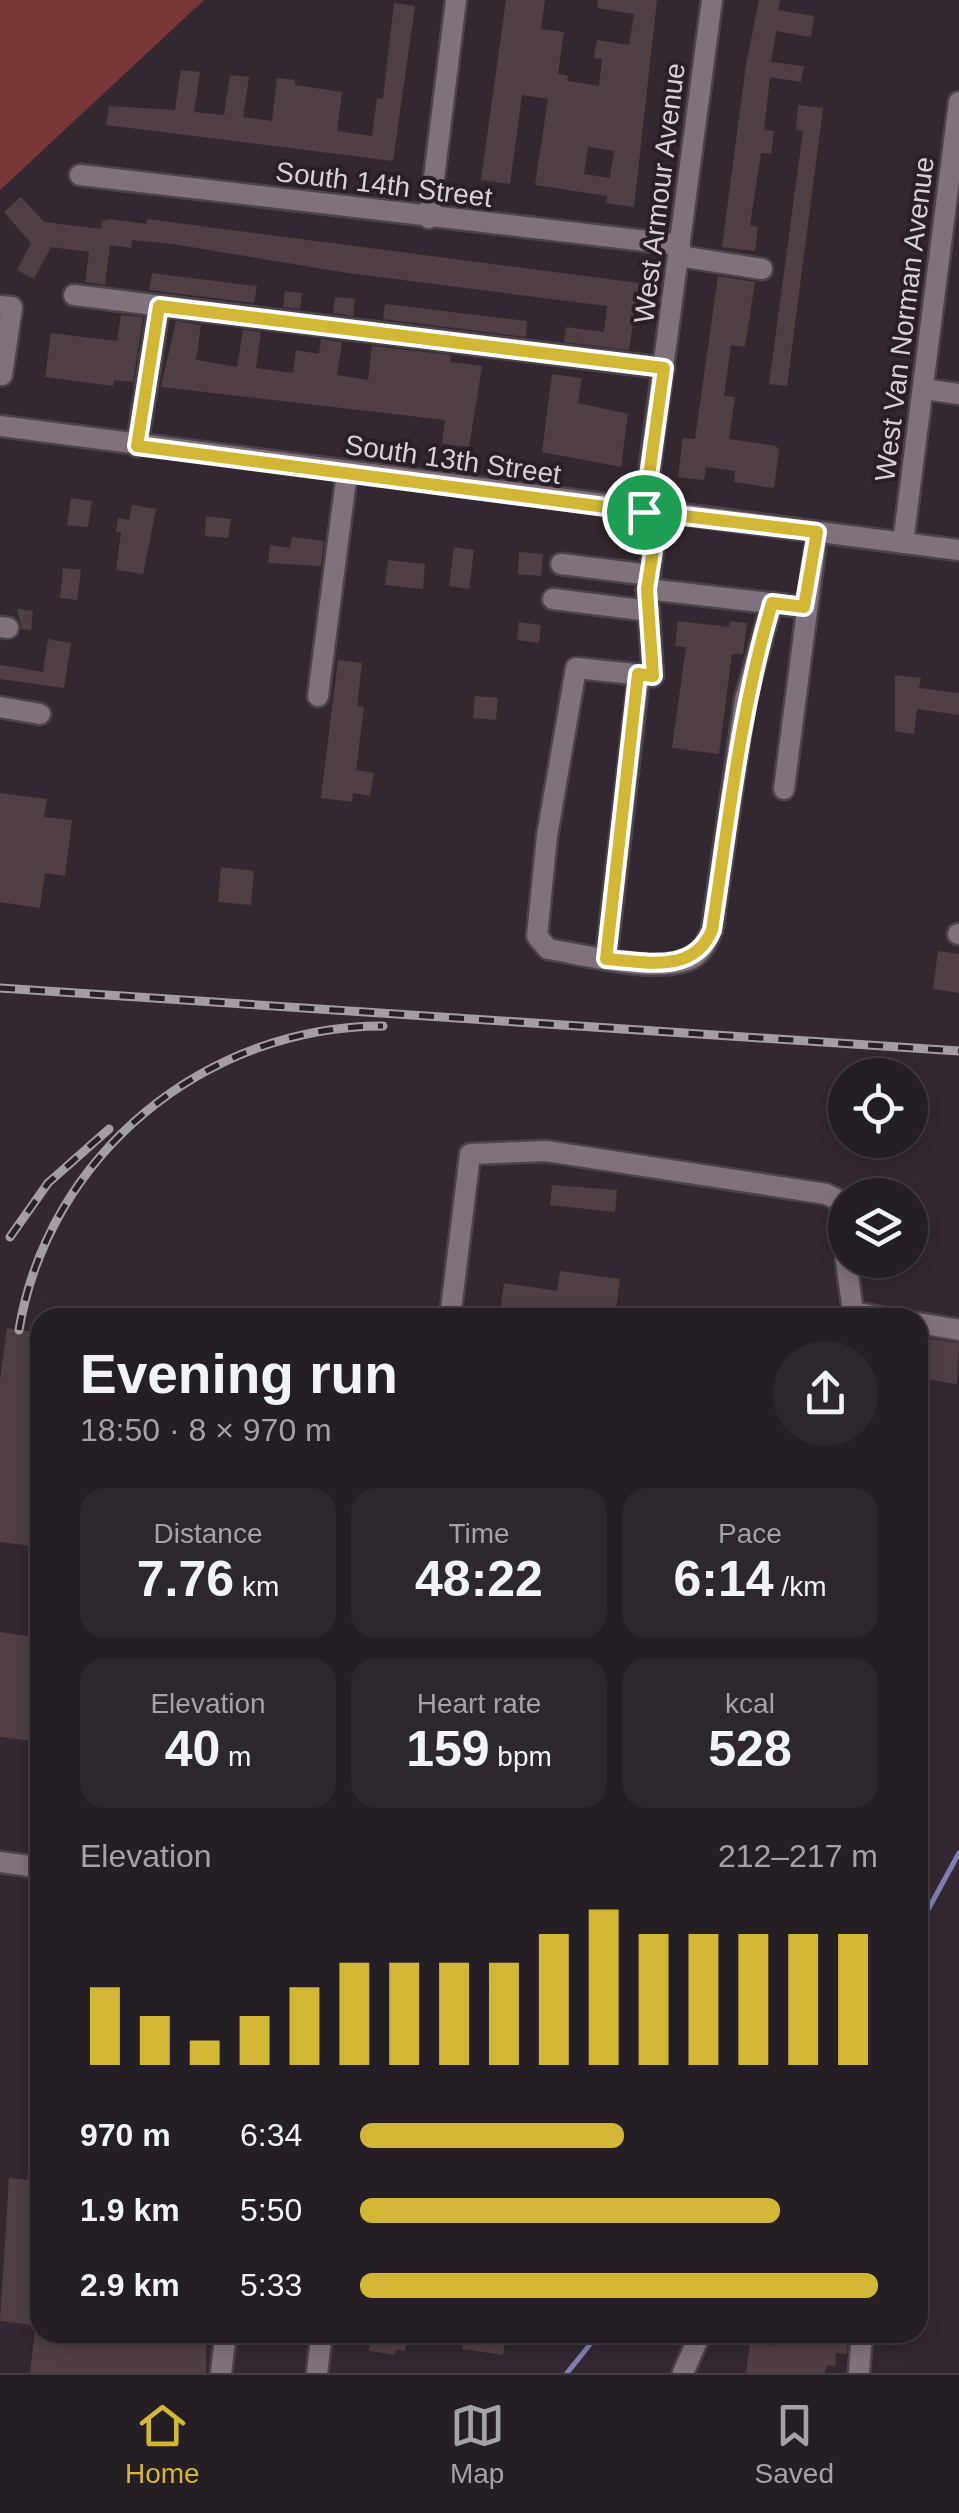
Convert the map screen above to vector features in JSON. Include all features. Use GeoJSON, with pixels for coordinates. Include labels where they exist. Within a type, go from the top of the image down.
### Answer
{"type":"FeatureCollection","features":[{"type":"Feature","properties":{"kind":"street"},"geometry":{"type":"LineString","coordinates":[[428,218],[456,0]]}},
{"type":"Feature","properties":{"kind":"street","name":"West Armour Avenue"},"geometry":{"type":"LineString","coordinates":[[638,674],[653,676],[648,592],[651,512],[664,368],[712,0]]}},
{"type":"Feature","properties":{"kind":"street","name":"West Van Norman Avenue"},"geometry":{"type":"LineString","coordinates":[[904,543],[924,389],[950,260],[959,102]]}},
{"type":"Feature","properties":{"kind":"street","name":"South 14th Street"},"geometry":{"type":"LineString","coordinates":[[80,175],[680,250],[762,269]]}},
{"type":"Feature","properties":{"kind":"street"},"geometry":{"type":"LineString","coordinates":[[74,295],[664,368]]}},
{"type":"Feature","properties":{"kind":"street"},"geometry":{"type":"LineString","coordinates":[[0,306],[12,307],[1,381]]}},
{"type":"Feature","properties":{"kind":"street"},"geometry":{"type":"LineString","coordinates":[[137,446],[159,306]]}},
{"type":"Feature","properties":{"kind":"street"},"geometry":{"type":"LineString","coordinates":[[924,389],[959,394]]}},
{"type":"Feature","properties":{"kind":"street","name":"South 13th Street"},"geometry":{"type":"LineString","coordinates":[[0,426],[959,550]]}},
{"type":"Feature","properties":{"kind":"street"},"geometry":{"type":"LineString","coordinates":[[318,696],[347,472]]}},
{"type":"Feature","properties":{"kind":"street"},"geometry":{"type":"LineString","coordinates":[[784,789],[804,607],[817,532]]}},
{"type":"Feature","properties":{"kind":"street"},"geometry":{"type":"LineString","coordinates":[[561,564],[648,592]]}},
{"type":"Feature","properties":{"kind":"street"},"geometry":{"type":"LineString","coordinates":[[553,599],[648,592],[804,607]]}},
{"type":"Feature","properties":{"kind":"street"},"geometry":{"type":"LineString","coordinates":[[606,959],[638,674],[576,668],[547,836],[537,936],[548,949],[606,959],[689,960],[704,948],[712,930],[745,700],[772,603]]}},
{"type":"Feature","properties":{"kind":"street"},"geometry":{"type":"LineString","coordinates":[[0,707],[40,714]]}},
{"type":"Feature","properties":{"kind":"street"},"geometry":{"type":"LineString","coordinates":[[451,1308],[470,1154],[546,1151],[828,1195]]}},
{"type":"Feature","properties":{"kind":"street"},"geometry":{"type":"LineString","coordinates":[[849,1278],[853,1308]]}},
{"type":"Feature","properties":{"kind":"street"},"geometry":{"type":"LineString","coordinates":[[928,1325],[959,1330]]}},
{"type":"Feature","properties":{"kind":"street"},"geometry":{"type":"LineString","coordinates":[[0,1862],[29,1866]]}},
{"type":"Feature","properties":{"kind":"street"},"geometry":{"type":"LineString","coordinates":[[221,2373],[225,2343]]}},
{"type":"Feature","properties":{"kind":"street"},"geometry":{"type":"LineString","coordinates":[[317,2373],[321,2343]]}},
{"type":"Feature","properties":{"kind":"street"},"geometry":{"type":"LineString","coordinates":[[683,2373],[696,2343]]}},
{"type":"Feature","properties":{"kind":"street"},"geometry":{"type":"LineString","coordinates":[[858,2373],[861,2343]]}},
{"type":"Feature","properties":{"kind":"shaded area"},"geometry":{"type":"Polygon","coordinates":[[[0,0],[204,0],[0,190],[0,0]]]}},
{"type":"Feature","properties":{"kind":"building"},"geometry":{"type":"Polygon","coordinates":[[[506,0],[545,0],[541,29],[564,32],[558,74],[568,76],[567,81],[599,86],[602,59],[594,58],[597,40],[629,45],[634,14],[597,8],[598,0],[657,0],[634,207],[606,203],[607,196],[535,185],[548,99],[522,95],[510,184],[481,180],[506,0]],[[588,147],[584,174],[610,178],[614,151],[588,147]]]}},
{"type":"Feature","properties":{"kind":"building"},"geometry":{"type":"Polygon","coordinates":[[[759,0],[780,0],[778,10],[814,16],[811,37],[776,31],[771,62],[804,66],[801,82],[770,77],[764,130],[774,131],[771,154],[761,153],[750,225],[758,227],[755,251],[722,247],[746,65],[759,0]]]}},
{"type":"Feature","properties":{"kind":"building"},"geometry":{"type":"Polygon","coordinates":[[[394,3],[415,6],[393,161],[106,125],[109,106],[175,110],[181,70],[200,72],[194,112],[224,115],[230,75],[249,77],[243,117],[272,121],[277,78],[295,80],[295,85],[342,92],[337,131],[372,136],[377,98],[383,99],[394,3]]]}},
{"type":"Feature","properties":{"kind":"building"},"geometry":{"type":"Polygon","coordinates":[[[798,105],[823,108],[787,386],[769,384],[803,131],[796,130],[798,105]]]}},
{"type":"Feature","properties":{"kind":"building"},"geometry":{"type":"Polygon","coordinates":[[[21,197],[44,222],[101,229],[102,221],[110,219],[147,224],[147,219],[639,283],[629,350],[564,342],[566,327],[604,332],[607,306],[348,273],[173,244],[132,240],[131,248],[110,245],[105,285],[85,282],[89,252],[51,247],[34,279],[17,270],[31,243],[4,212],[21,197]]]}},
{"type":"Feature","properties":{"kind":"building"},"geometry":{"type":"Polygon","coordinates":[[[152,273],[257,286],[254,303],[149,290],[152,273]]]}},
{"type":"Feature","properties":{"kind":"building"},"geometry":{"type":"Polygon","coordinates":[[[718,276],[755,282],[745,347],[731,345],[724,396],[735,397],[729,439],[776,446],[779,450],[774,488],[734,482],[735,471],[706,467],[704,480],[678,477],[683,438],[695,439],[718,276]]]}},
{"type":"Feature","properties":{"kind":"building"},"geometry":{"type":"Polygon","coordinates":[[[285,291],[302,293],[300,309],[283,307],[285,291]]]}},
{"type":"Feature","properties":{"kind":"building"},"geometry":{"type":"Polygon","coordinates":[[[335,297],[355,299],[353,316],[333,313],[335,297]]]}},
{"type":"Feature","properties":{"kind":"building"},"geometry":{"type":"Polygon","coordinates":[[[385,304],[527,321],[526,337],[383,319],[385,304]]]}},
{"type":"Feature","properties":{"kind":"building"},"geometry":{"type":"Polygon","coordinates":[[[121,315],[143,317],[133,382],[114,380],[113,386],[45,377],[51,333],[117,341],[121,315]]]}},
{"type":"Feature","properties":{"kind":"building"},"geometry":{"type":"Polygon","coordinates":[[[176,321],[201,325],[196,360],[237,367],[243,330],[261,332],[256,368],[293,373],[296,350],[319,354],[321,339],[342,342],[337,375],[368,380],[372,346],[451,355],[450,362],[482,366],[469,447],[442,444],[445,420],[161,387],[176,321]]]}},
{"type":"Feature","properties":{"kind":"building"},"geometry":{"type":"Polygon","coordinates":[[[552,374],[582,378],[578,403],[628,414],[621,467],[542,452],[552,374]]]}},
{"type":"Feature","properties":{"kind":"building"},"geometry":{"type":"Polygon","coordinates":[[[71,498],[92,501],[88,527],[67,525],[71,498]]]}},
{"type":"Feature","properties":{"kind":"building"},"geometry":{"type":"Polygon","coordinates":[[[132,505],[156,509],[143,574],[116,570],[121,532],[116,532],[118,518],[129,520],[132,505]]]}},
{"type":"Feature","properties":{"kind":"building"},"geometry":{"type":"Polygon","coordinates":[[[206,516],[231,519],[228,538],[205,536],[206,516]]]}},
{"type":"Feature","properties":{"kind":"building"},"geometry":{"type":"Polygon","coordinates":[[[292,537],[324,541],[321,566],[268,563],[270,545],[290,548],[292,537]]]}},
{"type":"Feature","properties":{"kind":"building"},"geometry":{"type":"Polygon","coordinates":[[[454,547],[474,550],[469,589],[449,586],[454,547]]]}},
{"type":"Feature","properties":{"kind":"building"},"geometry":{"type":"Polygon","coordinates":[[[519,552],[543,554],[541,576],[518,574],[519,552]]]}},
{"type":"Feature","properties":{"kind":"building"},"geometry":{"type":"Polygon","coordinates":[[[388,560],[425,564],[423,589],[385,585],[388,560]]]}},
{"type":"Feature","properties":{"kind":"building"},"geometry":{"type":"Polygon","coordinates":[[[63,568],[81,570],[77,600],[60,598],[63,568]]]}},
{"type":"Feature","properties":{"kind":"building"},"geometry":{"type":"Polygon","coordinates":[[[17,609],[33,611],[31,630],[22,629],[17,609]]]}},
{"type":"Feature","properties":{"kind":"building"},"geometry":{"type":"Polygon","coordinates":[[[678,621],[729,627],[730,621],[747,623],[743,654],[732,654],[719,754],[672,748],[686,647],[675,646],[678,621]]]}},
{"type":"Feature","properties":{"kind":"building"},"geometry":{"type":"Polygon","coordinates":[[[519,622],[541,625],[539,643],[517,640],[519,622]]]}},
{"type":"Feature","properties":{"kind":"building"},"geometry":{"type":"Polygon","coordinates":[[[48,639],[71,643],[64,688],[0,679],[0,665],[43,672],[48,639]]]}},
{"type":"Feature","properties":{"kind":"building"},"geometry":{"type":"Polygon","coordinates":[[[338,660],[362,663],[357,706],[364,707],[356,770],[374,773],[370,796],[353,793],[352,802],[321,798],[338,660]]]}},
{"type":"Feature","properties":{"kind":"building"},"geometry":{"type":"Polygon","coordinates":[[[895,675],[921,678],[919,688],[959,693],[959,715],[917,709],[914,734],[895,731],[895,675]]]}},
{"type":"Feature","properties":{"kind":"building"},"geometry":{"type":"Polygon","coordinates":[[[475,696],[498,698],[496,720],[473,718],[475,696]]]}},
{"type":"Feature","properties":{"kind":"building"},"geometry":{"type":"Polygon","coordinates":[[[0,793],[47,799],[44,817],[72,820],[65,876],[45,873],[40,908],[0,902],[0,793]]]}},
{"type":"Feature","properties":{"kind":"building"},"geometry":{"type":"Polygon","coordinates":[[[221,867],[254,871],[251,905],[218,902],[221,867]]]}},
{"type":"Feature","properties":{"kind":"building"},"geometry":{"type":"Polygon","coordinates":[[[938,951],[959,954],[959,993],[933,989],[938,951]]]}},
{"type":"Feature","properties":{"kind":"building"},"geometry":{"type":"Polygon","coordinates":[[[552,1185],[617,1190],[615,1212],[550,1205],[552,1185]]]}},
{"type":"Feature","properties":{"kind":"building"},"geometry":{"type":"Polygon","coordinates":[[[560,1271],[620,1279],[616,1308],[500,1308],[504,1283],[557,1291],[560,1271]]]}},
{"type":"Feature","properties":{"kind":"building"},"geometry":{"type":"Polygon","coordinates":[[[7,1328],[30,1331],[30,1546],[0,1542],[0,1380],[7,1328]]]}},
{"type":"Feature","properties":{"kind":"building"},"geometry":{"type":"Polygon","coordinates":[[[928,1338],[959,1343],[957,1384],[928,1380],[928,1338]]]}},
{"type":"Feature","properties":{"kind":"building"},"geometry":{"type":"Polygon","coordinates":[[[0,1632],[30,1636],[30,1741],[0,1737],[0,1632]]]}},
{"type":"Feature","properties":{"kind":"building"},"geometry":{"type":"Polygon","coordinates":[[[30,2158],[30,2325],[0,2321],[9,2178],[27,2180],[30,2158]]]}},
{"type":"Feature","properties":{"kind":"building"},"geometry":{"type":"Polygon","coordinates":[[[34,2343],[206,2343],[206,2373],[30,2373],[34,2343]]]}},
{"type":"Feature","properties":{"kind":"building"},"geometry":{"type":"Polygon","coordinates":[[[370,2343],[406,2343],[405,2351],[396,2350],[395,2355],[369,2351],[370,2343]]]}},
{"type":"Feature","properties":{"kind":"building"},"geometry":{"type":"Polygon","coordinates":[[[463,2343],[505,2343],[503,2355],[462,2349],[463,2343]]]}},
{"type":"Feature","properties":{"kind":"building"},"geometry":{"type":"Polygon","coordinates":[[[750,2343],[848,2343],[847,2354],[836,2353],[835,2366],[827,2365],[825,2373],[746,2373],[750,2343]]]}},
{"type":"Feature","properties":{"kind":"waterway"},"geometry":{"type":"LineString","coordinates":[[928,1910],[959,1853]]}},
{"type":"Feature","properties":{"kind":"waterway"},"geometry":{"type":"LineString","coordinates":[[567,2373],[591,2343]]}},
{"type":"Feature","properties":{"kind":"railway"},"geometry":{"type":"LineString","coordinates":[[0,988],[959,1051]]}},
{"type":"Feature","properties":{"kind":"railway"},"geometry":{"type":"LineString","coordinates":[[19,1330],[36,1267],[63,1209],[100,1157],[145,1112],[197,1076],[255,1049],[317,1032],[383,1026]]}},
{"type":"Feature","properties":{"kind":"railway"},"geometry":{"type":"LineString","coordinates":[[10,1237],[48,1183],[109,1129]]}},
{"type":"Feature","properties":{"kind":"route"},"geometry":{"type":"LineString","coordinates":[[644,512],[137,446],[159,306],[664,368],[644,512],[659,513],[647,589],[653,676],[638,674],[606,959],[689,960],[704,948],[712,930],[728,793],[745,700],[772,603],[804,607],[817,532],[659,513],[644,512]]}}]}
